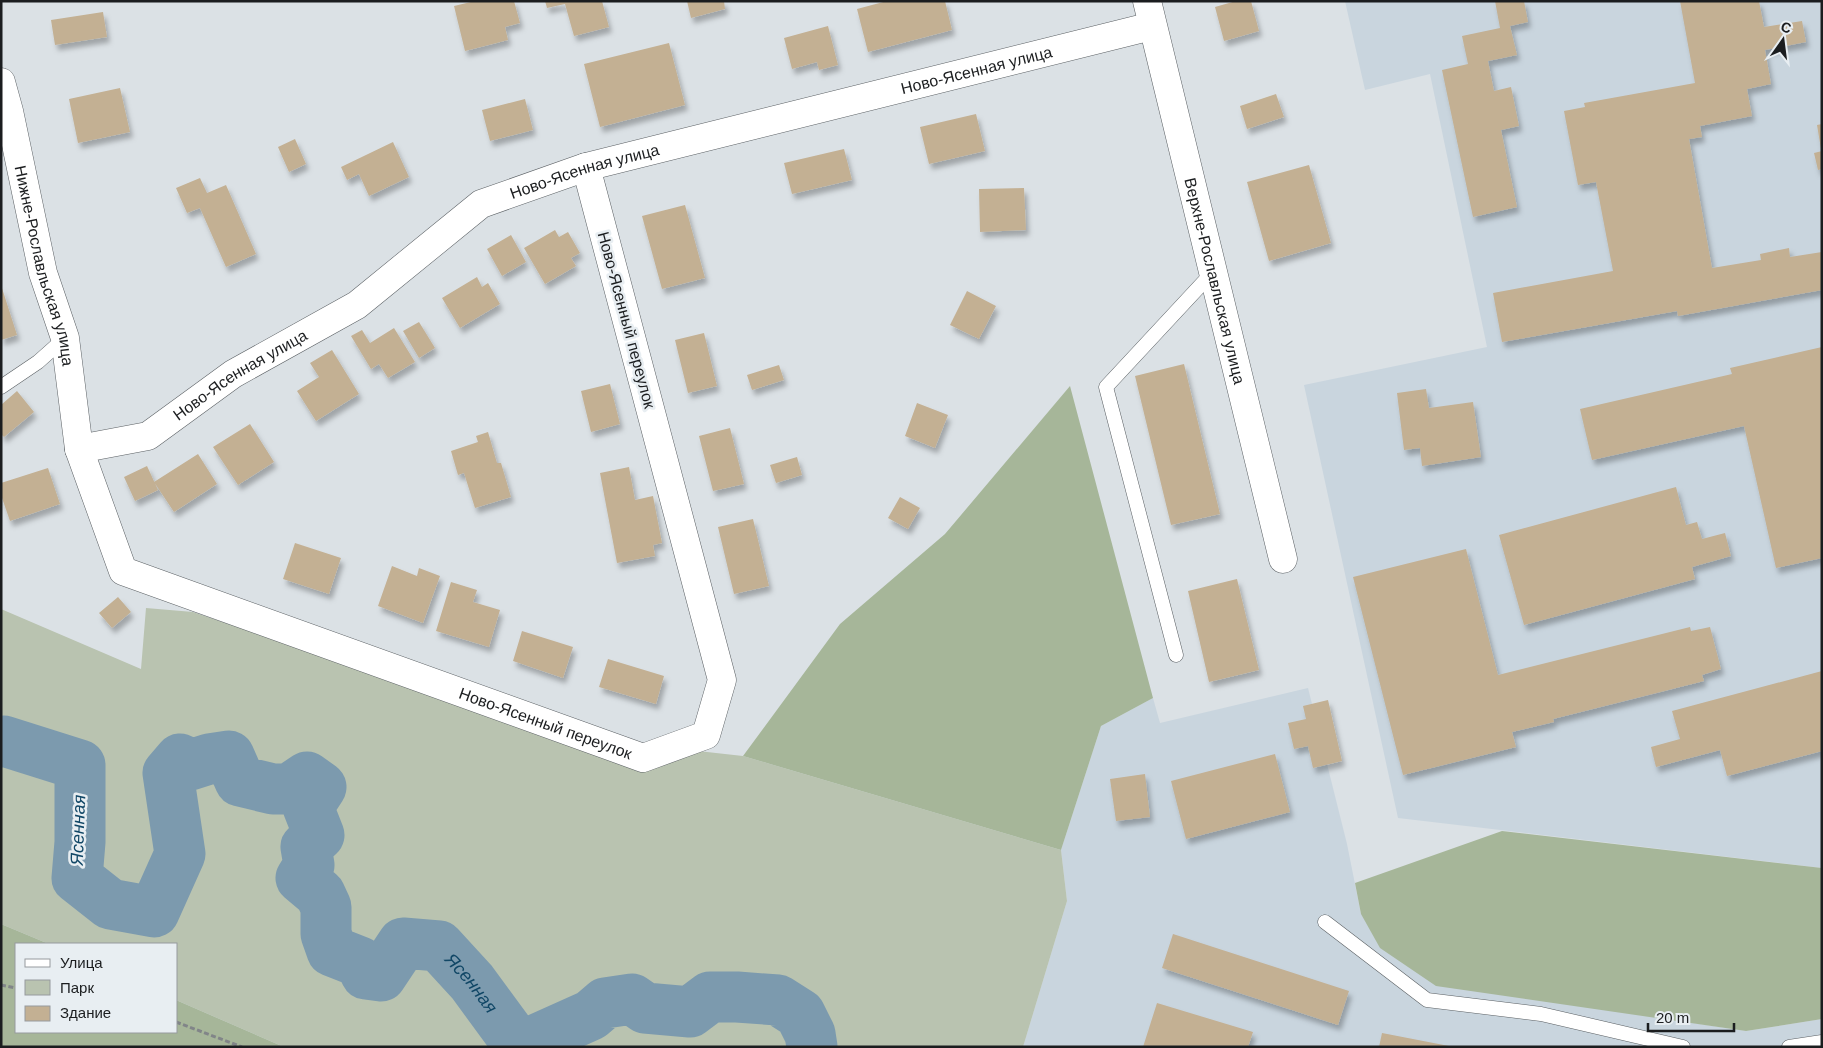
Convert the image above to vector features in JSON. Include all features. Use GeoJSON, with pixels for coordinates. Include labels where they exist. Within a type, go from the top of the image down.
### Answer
{"type":"FeatureCollection","features":[{"type":"Feature","properties":{"kind":"street","name":"Ново-Ясенная улица"},"geometry":{"type":"LineString","coordinates":[[79,449],[148,436],[233,374],[357,305],[481,204],[586,167],[1149,14]]}},
{"type":"Feature","properties":{"kind":"street","name":"Верхне-Рославльская улица"},"geometry":{"type":"LineString","coordinates":[[1149,14],[1283,559]]}},
{"type":"Feature","properties":{"kind":"street","name":"Нижне-Рославльская улица"},"geometry":{"type":"LineString","coordinates":[[1,82],[9,111],[43,273],[65,338],[79,449]]}},
{"type":"Feature","properties":{"kind":"street","name":"Ново-Ясенный переулок"},"geometry":{"type":"LineString","coordinates":[[79,449],[123,571],[643,758],[706,735],[722,680],[586,167]]}},
{"type":"Feature","properties":{"kind":"lane"},"geometry":{"type":"LineString","coordinates":[[1176,655],[1106,387],[1212,273]]}},
{"type":"Feature","properties":{"kind":"lane"},"geometry":{"type":"LineString","coordinates":[[1,387],[38,362],[65,338]]}},
{"type":"Feature","properties":{"kind":"lane"},"geometry":{"type":"LineString","coordinates":[[1325,922],[1427,1000],[1541,1014],[1683,1047]]}},
{"type":"Feature","properties":{"kind":"lane"},"geometry":{"type":"LineString","coordinates":[[1789,1047],[1822,1042]]}},
{"type":"Feature","properties":{"kind":"path"},"geometry":{"type":"LineString","coordinates":[[1,985],[15,988]]}},
{"type":"Feature","properties":{"kind":"path"},"geometry":{"type":"LineString","coordinates":[[178,1023],[242,1047]]}},
{"type":"Feature","properties":{"kind":"shaded area"},"geometry":{"type":"Polygon","coordinates":[[[1345,1],[1822,1],[1822,868],[1398,818],[1304,385],[1487,347],[1430,74],[1365,90],[1345,1]]]}},
{"type":"Feature","properties":{"kind":"shaded area"},"geometry":{"type":"Polygon","coordinates":[[[1308,688],[1347,844],[1361,914],[1635,1014],[1746,1031],[1822,1019],[1822,1047],[1023,1047],[1067,901],[1061,850],[1101,726],[1153,698],[1160,723],[1308,688]]]}},
{"type":"Feature","properties":{"kind":"green space"},"geometry":{"type":"Polygon","coordinates":[[[1070,386],[1153,698],[1101,726],[1061,850],[743,756],[840,624],[945,534],[1070,386]]]}},
{"type":"Feature","properties":{"kind":"green space"},"geometry":{"type":"Polygon","coordinates":[[[146,608],[193,612],[407,683],[569,744],[680,749],[743,756],[1061,850],[1067,901],[1023,1047],[284,1047],[178,1001],[178,943],[47,943],[1,924],[1,609],[141,669],[146,608]]]}},
{"type":"Feature","properties":{"kind":"green space"},"geometry":{"type":"Polygon","coordinates":[[[1502,831],[1822,868],[1822,1019],[1746,1031],[1436,986],[1380,948],[1361,914],[1355,883],[1502,831]]]}},
{"type":"Feature","properties":{"kind":"green space"},"geometry":{"type":"Polygon","coordinates":[[[1,924],[47,943],[15,943],[15,1033],[178,1033],[178,1001],[284,1047],[1,1047],[1,924]]]}},
{"type":"Feature","properties":{"kind":"building"},"geometry":{"type":"Polygon","coordinates":[[[475,1],[514,1],[520,23],[505,27],[508,40],[465,51],[454,6],[475,1]]]}},
{"type":"Feature","properties":{"kind":"building"},"geometry":{"type":"Polygon","coordinates":[[[545,1],[602,1],[609,27],[574,36],[565,4],[547,8],[545,1]]]}},
{"type":"Feature","properties":{"kind":"building"},"geometry":{"type":"Polygon","coordinates":[[[687,1],[724,1],[725,9],[691,18],[687,1]]]}},
{"type":"Feature","properties":{"kind":"building"},"geometry":{"type":"Polygon","coordinates":[[[887,1],[945,1],[952,30],[868,52],[857,9],[887,1]]]}},
{"type":"Feature","properties":{"kind":"building"},"geometry":{"type":"Polygon","coordinates":[[[1236,1],[1251,1],[1259,31],[1224,41],[1215,7],[1236,1]]]}},
{"type":"Feature","properties":{"kind":"building"},"geometry":{"type":"Polygon","coordinates":[[[1495,1],[1524,1],[1528,22],[1510,26],[1517,55],[1488,61],[1494,91],[1511,87],[1519,126],[1501,130],[1517,207],[1473,217],[1442,70],[1468,64],[1462,36],[1500,28],[1495,1]]]}},
{"type":"Feature","properties":{"kind":"building"},"geometry":{"type":"Polygon","coordinates":[[[1680,1],[1759,1],[1764,27],[1802,21],[1806,42],[1765,50],[1771,84],[1747,89],[1752,116],[1700,126],[1702,137],[1689,139],[1712,268],[1761,260],[1760,254],[1789,248],[1790,257],[1822,252],[1822,290],[1678,316],[1677,311],[1502,342],[1493,293],[1613,271],[1596,182],[1578,185],[1564,111],[1585,107],[1584,103],[1695,83],[1680,1]]]}},
{"type":"Feature","properties":{"kind":"building"},"geometry":{"type":"Polygon","coordinates":[[[103,12],[107,37],[55,45],[51,20],[103,12]]]}},
{"type":"Feature","properties":{"kind":"building"},"geometry":{"type":"Polygon","coordinates":[[[828,26],[838,65],[819,70],[817,62],[792,69],[784,38],[828,26]]]}},
{"type":"Feature","properties":{"kind":"building"},"geometry":{"type":"Polygon","coordinates":[[[669,43],[685,105],[600,127],[584,64],[669,43]]]}},
{"type":"Feature","properties":{"kind":"building"},"geometry":{"type":"Polygon","coordinates":[[[120,88],[130,132],[78,143],[69,99],[120,88]]]}},
{"type":"Feature","properties":{"kind":"building"},"geometry":{"type":"Polygon","coordinates":[[[1276,94],[1284,117],[1247,129],[1240,106],[1276,94]]]}},
{"type":"Feature","properties":{"kind":"building"},"geometry":{"type":"Polygon","coordinates":[[[525,99],[533,130],[490,141],[482,110],[525,99]]]}},
{"type":"Feature","properties":{"kind":"building"},"geometry":{"type":"Polygon","coordinates":[[[976,114],[985,151],[929,164],[920,127],[976,114]]]}},
{"type":"Feature","properties":{"kind":"building"},"geometry":{"type":"Polygon","coordinates":[[[1822,124],[1822,149],[1821,149],[1817,125],[1822,124]]]}},
{"type":"Feature","properties":{"kind":"building"},"geometry":{"type":"Polygon","coordinates":[[[295,139],[306,164],[289,172],[278,147],[295,139]]]}},
{"type":"Feature","properties":{"kind":"building"},"geometry":{"type":"Polygon","coordinates":[[[393,142],[409,177],[369,196],[359,174],[347,180],[341,167],[393,142]]]}},
{"type":"Feature","properties":{"kind":"building"},"geometry":{"type":"Polygon","coordinates":[[[844,149],[852,180],[792,194],[784,163],[844,149]]]}},
{"type":"Feature","properties":{"kind":"building"},"geometry":{"type":"Polygon","coordinates":[[[1822,151],[1822,169],[1818,170],[1814,153],[1822,151]]]}},
{"type":"Feature","properties":{"kind":"building"},"geometry":{"type":"Polygon","coordinates":[[[1309,165],[1331,243],[1269,261],[1247,182],[1309,165]]]}},
{"type":"Feature","properties":{"kind":"building"},"geometry":{"type":"Polygon","coordinates":[[[200,178],[207,193],[226,185],[256,254],[226,267],[200,208],[187,213],[176,188],[200,178]]]}},
{"type":"Feature","properties":{"kind":"building"},"geometry":{"type":"Polygon","coordinates":[[[1024,188],[1026,230],[980,232],[979,189],[1024,188]]]}},
{"type":"Feature","properties":{"kind":"building"},"geometry":{"type":"Polygon","coordinates":[[[685,205],[705,278],[662,289],[642,216],[685,205]]]}},
{"type":"Feature","properties":{"kind":"building"},"geometry":{"type":"Polygon","coordinates":[[[555,230],[559,237],[568,232],[580,253],[571,258],[576,266],[545,284],[524,248],[555,230]]]}},
{"type":"Feature","properties":{"kind":"building"},"geometry":{"type":"Polygon","coordinates":[[[511,235],[526,262],[502,276],[487,249],[511,235]]]}},
{"type":"Feature","properties":{"kind":"building"},"geometry":{"type":"Polygon","coordinates":[[[477,277],[482,287],[488,283],[500,304],[460,328],[442,298],[477,277]]]}},
{"type":"Feature","properties":{"kind":"building"},"geometry":{"type":"Polygon","coordinates":[[[1,285],[17,335],[1,340],[1,285]]]}},
{"type":"Feature","properties":{"kind":"building"},"geometry":{"type":"Polygon","coordinates":[[[967,291],[996,306],[979,339],[950,325],[967,291]]]}},
{"type":"Feature","properties":{"kind":"building"},"geometry":{"type":"Polygon","coordinates":[[[419,322],[435,348],[419,358],[403,331],[419,322]]]}},
{"type":"Feature","properties":{"kind":"building"},"geometry":{"type":"Polygon","coordinates":[[[394,328],[415,362],[388,378],[379,364],[371,369],[351,336],[362,330],[370,343],[394,328]]]}},
{"type":"Feature","properties":{"kind":"building"},"geometry":{"type":"Polygon","coordinates":[[[704,333],[717,386],[688,393],[675,340],[704,333]]]}},
{"type":"Feature","properties":{"kind":"building"},"geometry":{"type":"Polygon","coordinates":[[[1822,347],[1822,558],[1776,568],[1744,426],[1592,460],[1580,409],[1732,374],[1730,368],[1822,347]]]}},
{"type":"Feature","properties":{"kind":"building"},"geometry":{"type":"Polygon","coordinates":[[[332,350],[359,394],[316,421],[297,391],[319,377],[310,363],[332,350]]]}},
{"type":"Feature","properties":{"kind":"building"},"geometry":{"type":"Polygon","coordinates":[[[1184,364],[1220,514],[1171,525],[1135,376],[1184,364]]]}},
{"type":"Feature","properties":{"kind":"building"},"geometry":{"type":"Polygon","coordinates":[[[779,365],[784,380],[752,390],[747,375],[779,365]]]}},
{"type":"Feature","properties":{"kind":"building"},"geometry":{"type":"Polygon","coordinates":[[[610,384],[620,424],[591,432],[581,391],[610,384]]]}},
{"type":"Feature","properties":{"kind":"building"},"geometry":{"type":"Polygon","coordinates":[[[1426,389],[1429,408],[1473,402],[1481,457],[1422,466],[1420,448],[1404,450],[1397,393],[1426,389]]]}},
{"type":"Feature","properties":{"kind":"building"},"geometry":{"type":"Polygon","coordinates":[[[17,391],[34,412],[4,437],[1,434],[1,405],[17,391]]]}},
{"type":"Feature","properties":{"kind":"building"},"geometry":{"type":"Polygon","coordinates":[[[917,403],[948,415],[935,448],[905,436],[917,403]]]}},
{"type":"Feature","properties":{"kind":"building"},"geometry":{"type":"Polygon","coordinates":[[[250,424],[274,462],[238,485],[213,447],[250,424]]]}},
{"type":"Feature","properties":{"kind":"building"},"geometry":{"type":"Polygon","coordinates":[[[730,428],[744,484],[713,491],[699,436],[730,428]]]}},
{"type":"Feature","properties":{"kind":"building"},"geometry":{"type":"Polygon","coordinates":[[[488,432],[497,463],[501,463],[511,497],[475,508],[464,473],[458,475],[451,451],[478,442],[476,436],[488,432]]]}},
{"type":"Feature","properties":{"kind":"building"},"geometry":{"type":"Polygon","coordinates":[[[198,454],[217,484],[174,512],[154,482],[198,454]]]}},
{"type":"Feature","properties":{"kind":"building"},"geometry":{"type":"Polygon","coordinates":[[[797,457],[802,475],[776,483],[770,465],[797,457]]]}},
{"type":"Feature","properties":{"kind":"building"},"geometry":{"type":"Polygon","coordinates":[[[147,466],[158,490],[135,501],[124,477],[147,466]]]}},
{"type":"Feature","properties":{"kind":"building"},"geometry":{"type":"Polygon","coordinates":[[[629,467],[635,500],[653,496],[662,543],[653,545],[655,556],[617,563],[600,473],[629,467]]]}},
{"type":"Feature","properties":{"kind":"building"},"geometry":{"type":"Polygon","coordinates":[[[48,468],[60,504],[10,521],[1,495],[1,483],[48,468]]]}},
{"type":"Feature","properties":{"kind":"building"},"geometry":{"type":"Polygon","coordinates":[[[1676,487],[1686,525],[1697,522],[1702,539],[1725,533],[1731,556],[1692,567],[1695,579],[1524,625],[1499,535],[1676,487]]]}},
{"type":"Feature","properties":{"kind":"building"},"geometry":{"type":"Polygon","coordinates":[[[900,497],[920,508],[908,529],[888,518],[900,497]]]}},
{"type":"Feature","properties":{"kind":"building"},"geometry":{"type":"Polygon","coordinates":[[[753,519],[769,586],[734,594],[718,527],[753,519]]]}},
{"type":"Feature","properties":{"kind":"building"},"geometry":{"type":"Polygon","coordinates":[[[295,543],[341,558],[329,594],[283,579],[295,543]]]}},
{"type":"Feature","properties":{"kind":"building"},"geometry":{"type":"Polygon","coordinates":[[[1466,549],[1498,675],[1690,627],[1691,631],[1710,627],[1721,669],[1702,675],[1704,681],[1553,719],[1554,722],[1512,732],[1516,747],[1403,775],[1353,577],[1466,549]]]}},
{"type":"Feature","properties":{"kind":"building"},"geometry":{"type":"Polygon","coordinates":[[[392,566],[417,576],[419,568],[440,576],[423,623],[378,606],[392,566]]]}},
{"type":"Feature","properties":{"kind":"building"},"geometry":{"type":"Polygon","coordinates":[[[1237,579],[1259,670],[1209,682],[1188,591],[1237,579]]]}},
{"type":"Feature","properties":{"kind":"building"},"geometry":{"type":"Polygon","coordinates":[[[451,582],[477,590],[473,602],[500,610],[489,647],[436,631],[451,582]]]}},
{"type":"Feature","properties":{"kind":"building"},"geometry":{"type":"Polygon","coordinates":[[[118,597],[131,612],[112,628],[99,613],[118,597]]]}},
{"type":"Feature","properties":{"kind":"building"},"geometry":{"type":"Polygon","coordinates":[[[522,631],[573,647],[563,678],[513,661],[522,631]]]}},
{"type":"Feature","properties":{"kind":"building"},"geometry":{"type":"Polygon","coordinates":[[[608,659],[664,676],[656,704],[599,687],[608,659]]]}},
{"type":"Feature","properties":{"kind":"building"},"geometry":{"type":"Polygon","coordinates":[[[1822,671],[1822,751],[1727,776],[1720,750],[1656,767],[1651,747],[1680,739],[1672,711],[1822,671]]]}},
{"type":"Feature","properties":{"kind":"building"},"geometry":{"type":"Polygon","coordinates":[[[1328,700],[1342,761],[1313,768],[1308,746],[1294,749],[1288,723],[1306,719],[1303,706],[1328,700]]]}},
{"type":"Feature","properties":{"kind":"building"},"geometry":{"type":"Polygon","coordinates":[[[1275,754],[1290,812],[1186,839],[1171,781],[1275,754]]]}},
{"type":"Feature","properties":{"kind":"building"},"geometry":{"type":"Polygon","coordinates":[[[1145,774],[1150,817],[1116,821],[1110,779],[1145,774]]]}},
{"type":"Feature","properties":{"kind":"building"},"geometry":{"type":"Polygon","coordinates":[[[1173,934],[1349,991],[1338,1025],[1162,968],[1173,934]]]}},
{"type":"Feature","properties":{"kind":"building"},"geometry":{"type":"Polygon","coordinates":[[[1157,1003],[1253,1032],[1248,1047],[1143,1047],[1157,1003]]]}},
{"type":"Feature","properties":{"kind":"building"},"geometry":{"type":"Polygon","coordinates":[[[1382,1033],[1449,1046],[1379,1047],[1382,1033]]]}},
{"type":"Feature","properties":{"kind":"waterway","name":"Ясенная"},"geometry":{"type":"LineString","coordinates":[[1,742],[4,741],[80,765],[80,842],[77,878],[110,904],[154,912],[180,854],[168,773],[180,759],[187,766],[209,759],[229,756],[240,781],[273,789],[289,789],[307,777],[321,787],[308,807],[319,835],[306,847],[309,865],[301,878],[320,894],[326,907],[326,934],[332,951],[360,962],[366,974],[381,976],[403,943],[439,946],[472,982],[516,1042],[533,1041],[591,1015],[605,1003],[632,999],[645,1008],[690,1012],[710,997],[737,997],[778,1000],[800,1014],[810,1034],[812,1047]]}}]}
